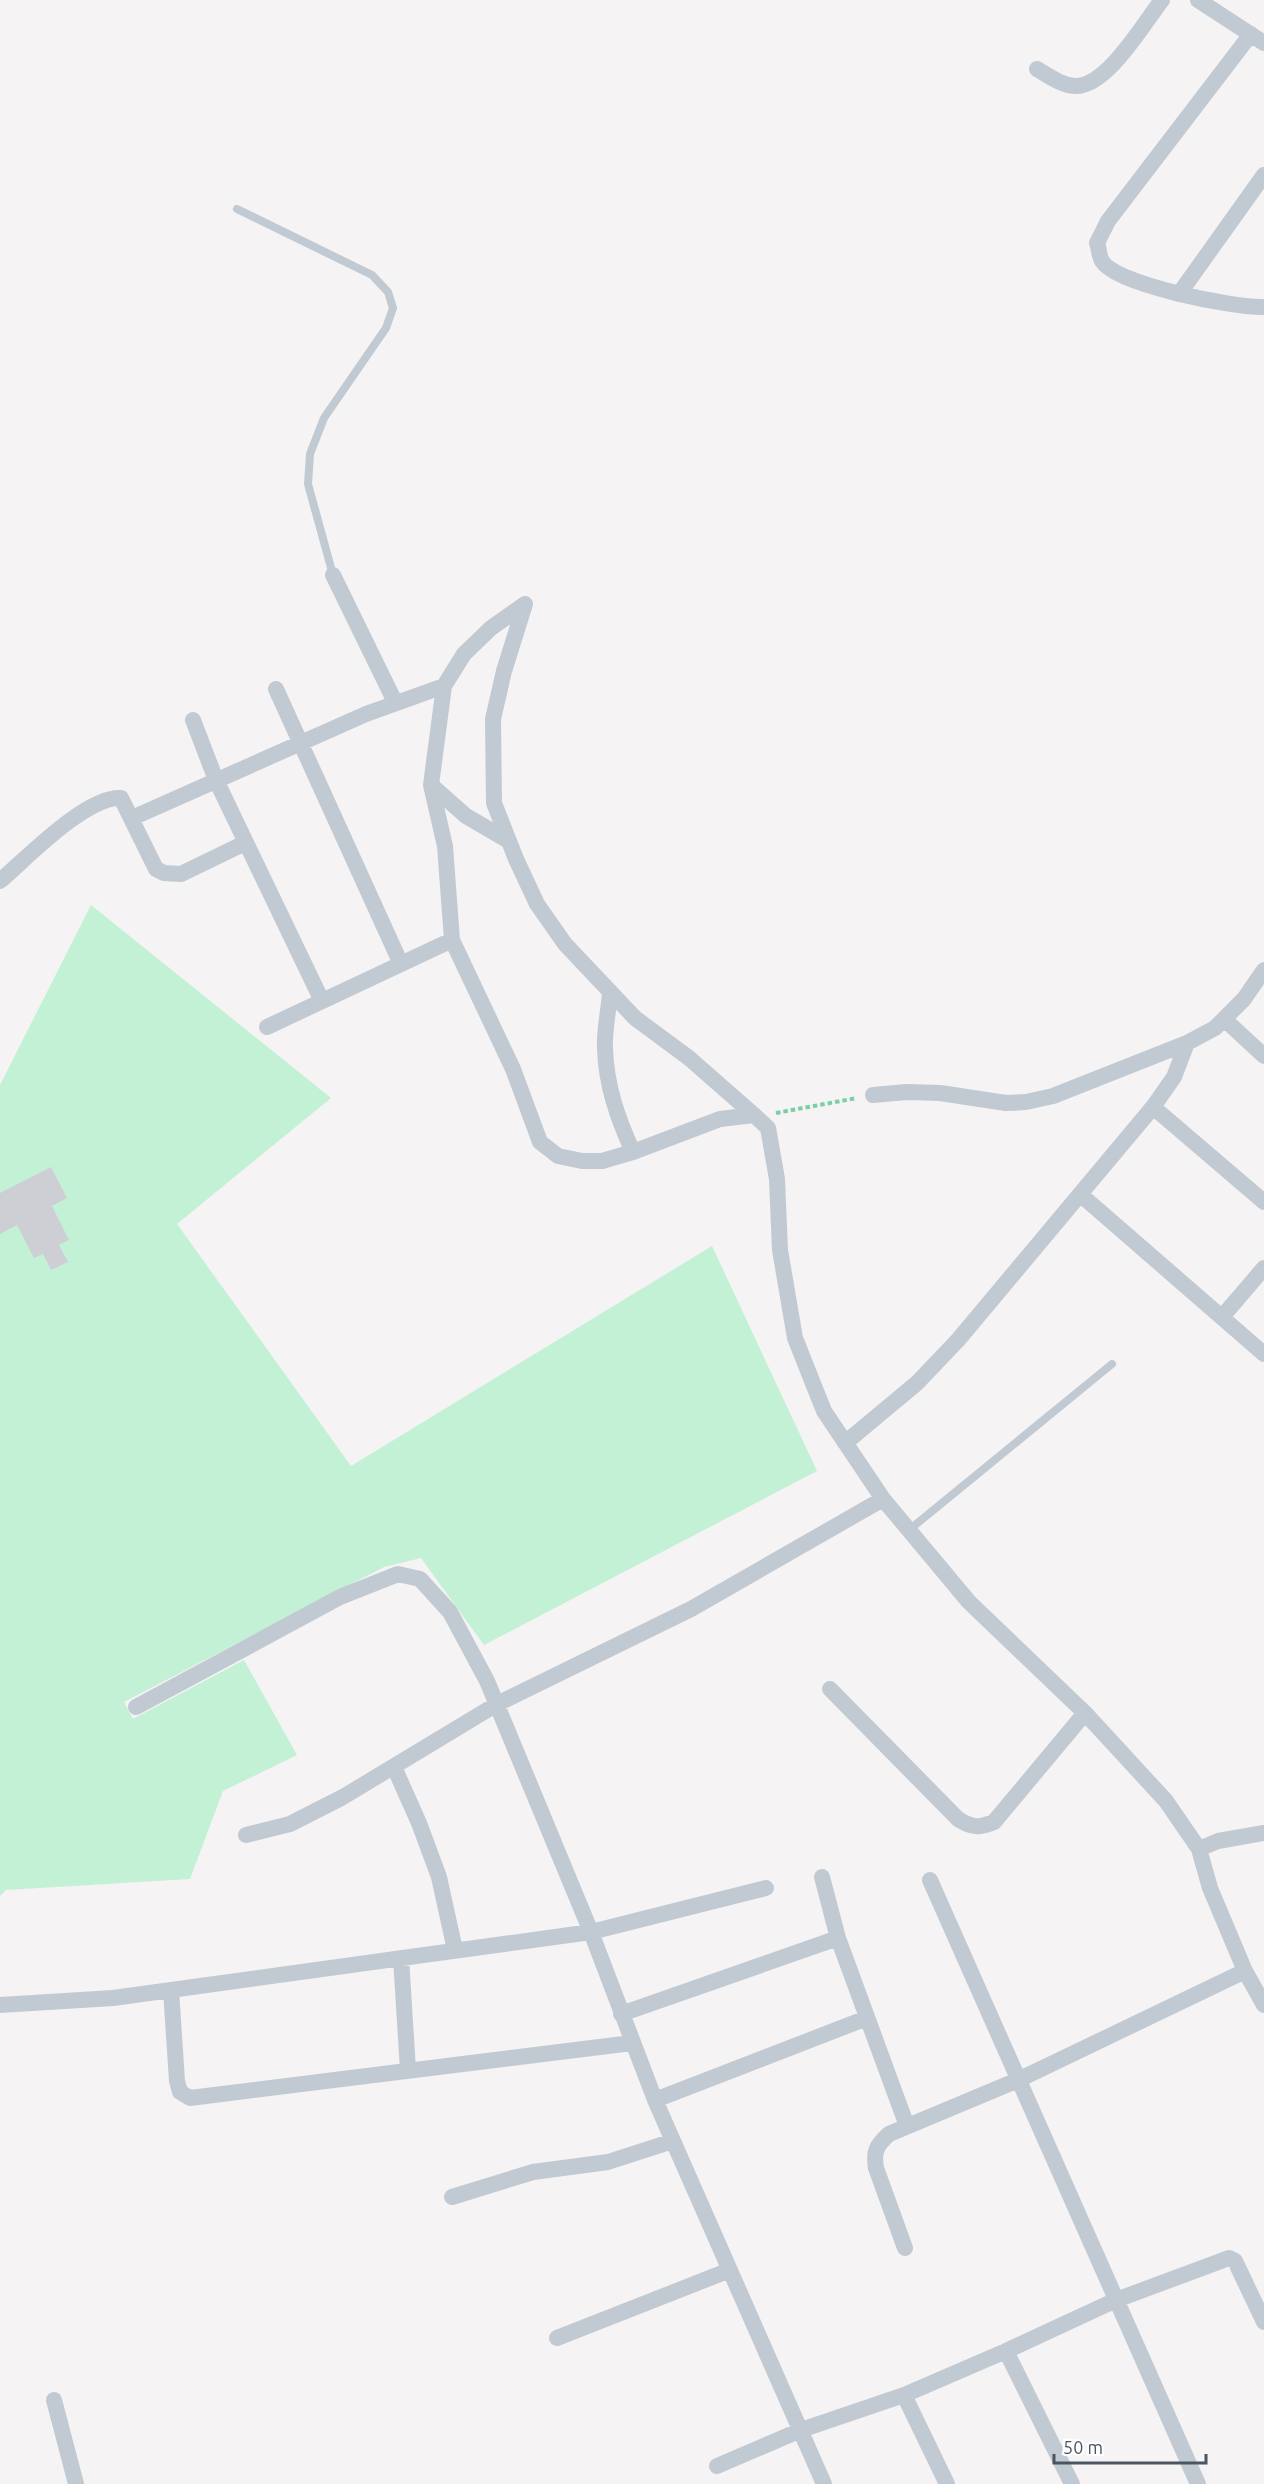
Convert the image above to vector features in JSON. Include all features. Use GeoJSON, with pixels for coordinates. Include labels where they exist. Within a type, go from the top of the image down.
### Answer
{"type":"FeatureCollection","features":[{"type":"Feature","properties":{"kind":"street"},"geometry":{"type":"LineString","coordinates":[[1037,69],[1065,84],[1078,86],[1091,81],[1112,67],[1161,0]]}},
{"type":"Feature","properties":{"kind":"street"},"geometry":{"type":"LineString","coordinates":[[1198,0],[1257,38],[1108,221],[1097,243],[1102,262],[1116,273],[1214,303],[1264,307]]}},
{"type":"Feature","properties":{"kind":"street"},"geometry":{"type":"LineString","coordinates":[[1179,294],[1264,175]]}},
{"type":"Feature","properties":{"kind":"street"},"geometry":{"type":"LineString","coordinates":[[333,575],[395,702]]}},
{"type":"Feature","properties":{"kind":"street"},"geometry":{"type":"LineString","coordinates":[[754,1115],[720,1119],[633,1152],[602,1161],[582,1161],[558,1156],[540,1142],[513,1070],[452,940],[445,846],[431,785],[444,686],[464,654],[491,628],[525,604],[504,671],[493,719],[494,803],[537,904],[565,944],[635,1018],[689,1058],[754,1115],[768,1128],[777,1179],[780,1250],[795,1338],[824,1411],[883,1499],[969,1602],[1085,1713],[1166,1802],[1199,1849],[1210,1888],[1245,1971],[1264,2005]]}},
{"type":"Feature","properties":{"kind":"street"},"geometry":{"type":"LineString","coordinates":[[132,818],[395,702],[444,686]]}},
{"type":"Feature","properties":{"kind":"street"},"geometry":{"type":"LineString","coordinates":[[276,689],[402,964]]}},
{"type":"Feature","properties":{"kind":"street"},"geometry":{"type":"LineString","coordinates":[[193,720],[216,780],[322,1001]]}},
{"type":"Feature","properties":{"kind":"street"},"geometry":{"type":"LineString","coordinates":[[431,785],[466,816],[509,841]]}},
{"type":"Feature","properties":{"kind":"street"},"geometry":{"type":"LineString","coordinates":[[0,881],[74,817],[109,797],[121,798],[156,869],[164,873],[181,874],[245,843]]}},
{"type":"Feature","properties":{"kind":"street"},"geometry":{"type":"LineString","coordinates":[[267,1027],[452,940]]}},
{"type":"Feature","properties":{"kind":"street"},"geometry":{"type":"LineString","coordinates":[[873,1095],[907,1092],[940,1093],[1006,1103],[1026,1102],[1053,1096],[1187,1043],[1215,1028],[1244,999],[1264,970]]}},
{"type":"Feature","properties":{"kind":"street"},"geometry":{"type":"LineString","coordinates":[[610,992],[605,1048],[611,1095],[633,1152]]}},
{"type":"Feature","properties":{"kind":"street"},"geometry":{"type":"LineString","coordinates":[[1224,1019],[1264,1056]]}},
{"type":"Feature","properties":{"kind":"street"},"geometry":{"type":"LineString","coordinates":[[845,1443],[917,1383],[957,1340],[1081,1195],[1153,1107],[1174,1077],[1187,1043]]}},
{"type":"Feature","properties":{"kind":"street"},"geometry":{"type":"LineString","coordinates":[[1153,1107],[1264,1202]]}},
{"type":"Feature","properties":{"kind":"street"},"geometry":{"type":"LineString","coordinates":[[1081,1195],[1264,1354]]}},
{"type":"Feature","properties":{"kind":"street"},"geometry":{"type":"LineString","coordinates":[[1222,1317],[1264,1268]]}},
{"type":"Feature","properties":{"kind":"street"},"geometry":{"type":"LineString","coordinates":[[246,1836],[290,1824],[343,1797],[497,1704],[691,1609],[883,1499]]}},
{"type":"Feature","properties":{"kind":"street"},"geometry":{"type":"LineString","coordinates":[[136,1707],[340,1597],[399,1574],[420,1579],[450,1612],[497,1704],[591,1932],[655,2100],[824,2484]]}},
{"type":"Feature","properties":{"kind":"street"},"geometry":{"type":"LineString","coordinates":[[830,1689],[958,1819],[969,1826],[981,1828],[994,1822],[1085,1713]]}},
{"type":"Feature","properties":{"kind":"street"},"geometry":{"type":"LineString","coordinates":[[394,1767],[419,1823],[439,1877],[454,1950]]}},
{"type":"Feature","properties":{"kind":"street"},"geometry":{"type":"LineString","coordinates":[[1199,1849],[1218,1841],[1264,1833]]}},
{"type":"Feature","properties":{"kind":"street"},"geometry":{"type":"LineString","coordinates":[[822,1877],[838,1938],[907,2126]]}},
{"type":"Feature","properties":{"kind":"street"},"geometry":{"type":"LineString","coordinates":[[930,1881],[1198,2484]]}},
{"type":"Feature","properties":{"kind":"street"},"geometry":{"type":"LineString","coordinates":[[3,2000],[113,1998],[591,1932],[766,1888]]}},
{"type":"Feature","properties":{"kind":"street"},"geometry":{"type":"LineString","coordinates":[[621,2014],[838,1938]]}},
{"type":"Feature","properties":{"kind":"street"},"geometry":{"type":"LineString","coordinates":[[401,1958],[408,2070]]}},
{"type":"Feature","properties":{"kind":"street"},"geometry":{"type":"LineString","coordinates":[[905,2248],[876,2168],[874,2156],[877,2146],[889,2134],[1018,2080],[1245,1971]]}},
{"type":"Feature","properties":{"kind":"street"},"geometry":{"type":"LineString","coordinates":[[171,1990],[177,2081],[180,2092],[190,2098],[632,2043]]}},
{"type":"Feature","properties":{"kind":"street"},"geometry":{"type":"LineString","coordinates":[[655,2100],[867,2018]]}},
{"type":"Feature","properties":{"kind":"street"},"geometry":{"type":"LineString","coordinates":[[452,2197],[533,2172],[608,2162],[673,2141]]}},
{"type":"Feature","properties":{"kind":"street"},"geometry":{"type":"LineString","coordinates":[[717,2466],[801,2430],[904,2395],[1116,2300],[1229,2258],[1235,2261],[1264,2322]]}},
{"type":"Feature","properties":{"kind":"street"},"geometry":{"type":"LineString","coordinates":[[557,2338],[730,2270]]}},
{"type":"Feature","properties":{"kind":"street"},"geometry":{"type":"LineString","coordinates":[[1006,2351],[1072,2484]]}},
{"type":"Feature","properties":{"kind":"street"},"geometry":{"type":"LineString","coordinates":[[904,2395],[947,2484]]}},
{"type":"Feature","properties":{"kind":"street"},"geometry":{"type":"LineString","coordinates":[[54,2400],[76,2484]]}},
{"type":"Feature","properties":{"kind":"lane"},"geometry":{"type":"LineString","coordinates":[[237,209],[372,275],[388,292],[393,308],[386,328],[324,418],[310,454],[308,484],[333,575]]}},
{"type":"Feature","properties":{"kind":"lane"},"geometry":{"type":"LineString","coordinates":[[908,1531],[1112,1364]]}},
{"type":"Feature","properties":{"kind":"path"},"geometry":{"type":"LineString","coordinates":[[754,1115],[826,1105],[873,1095]]}},
{"type":"Feature","properties":{"kind":"green space"},"geometry":{"type":"Polygon","coordinates":[[[91,905],[331,1098],[177,1224],[351,1466],[712,1246],[817,1471],[484,1645],[421,1558],[384,1567],[124,1702],[133,1719],[244,1660],[297,1755],[223,1791],[190,1879],[6,1890],[0,1896],[0,1085],[91,905]]]}},
{"type":"Feature","properties":{"kind":"building"},"geometry":{"type":"Polygon","coordinates":[[[51,1167],[67,1198],[52,1206],[69,1240],[59,1245],[68,1262],[51,1270],[43,1254],[34,1258],[17,1225],[0,1234],[0,1193],[51,1167]]]}}]}
